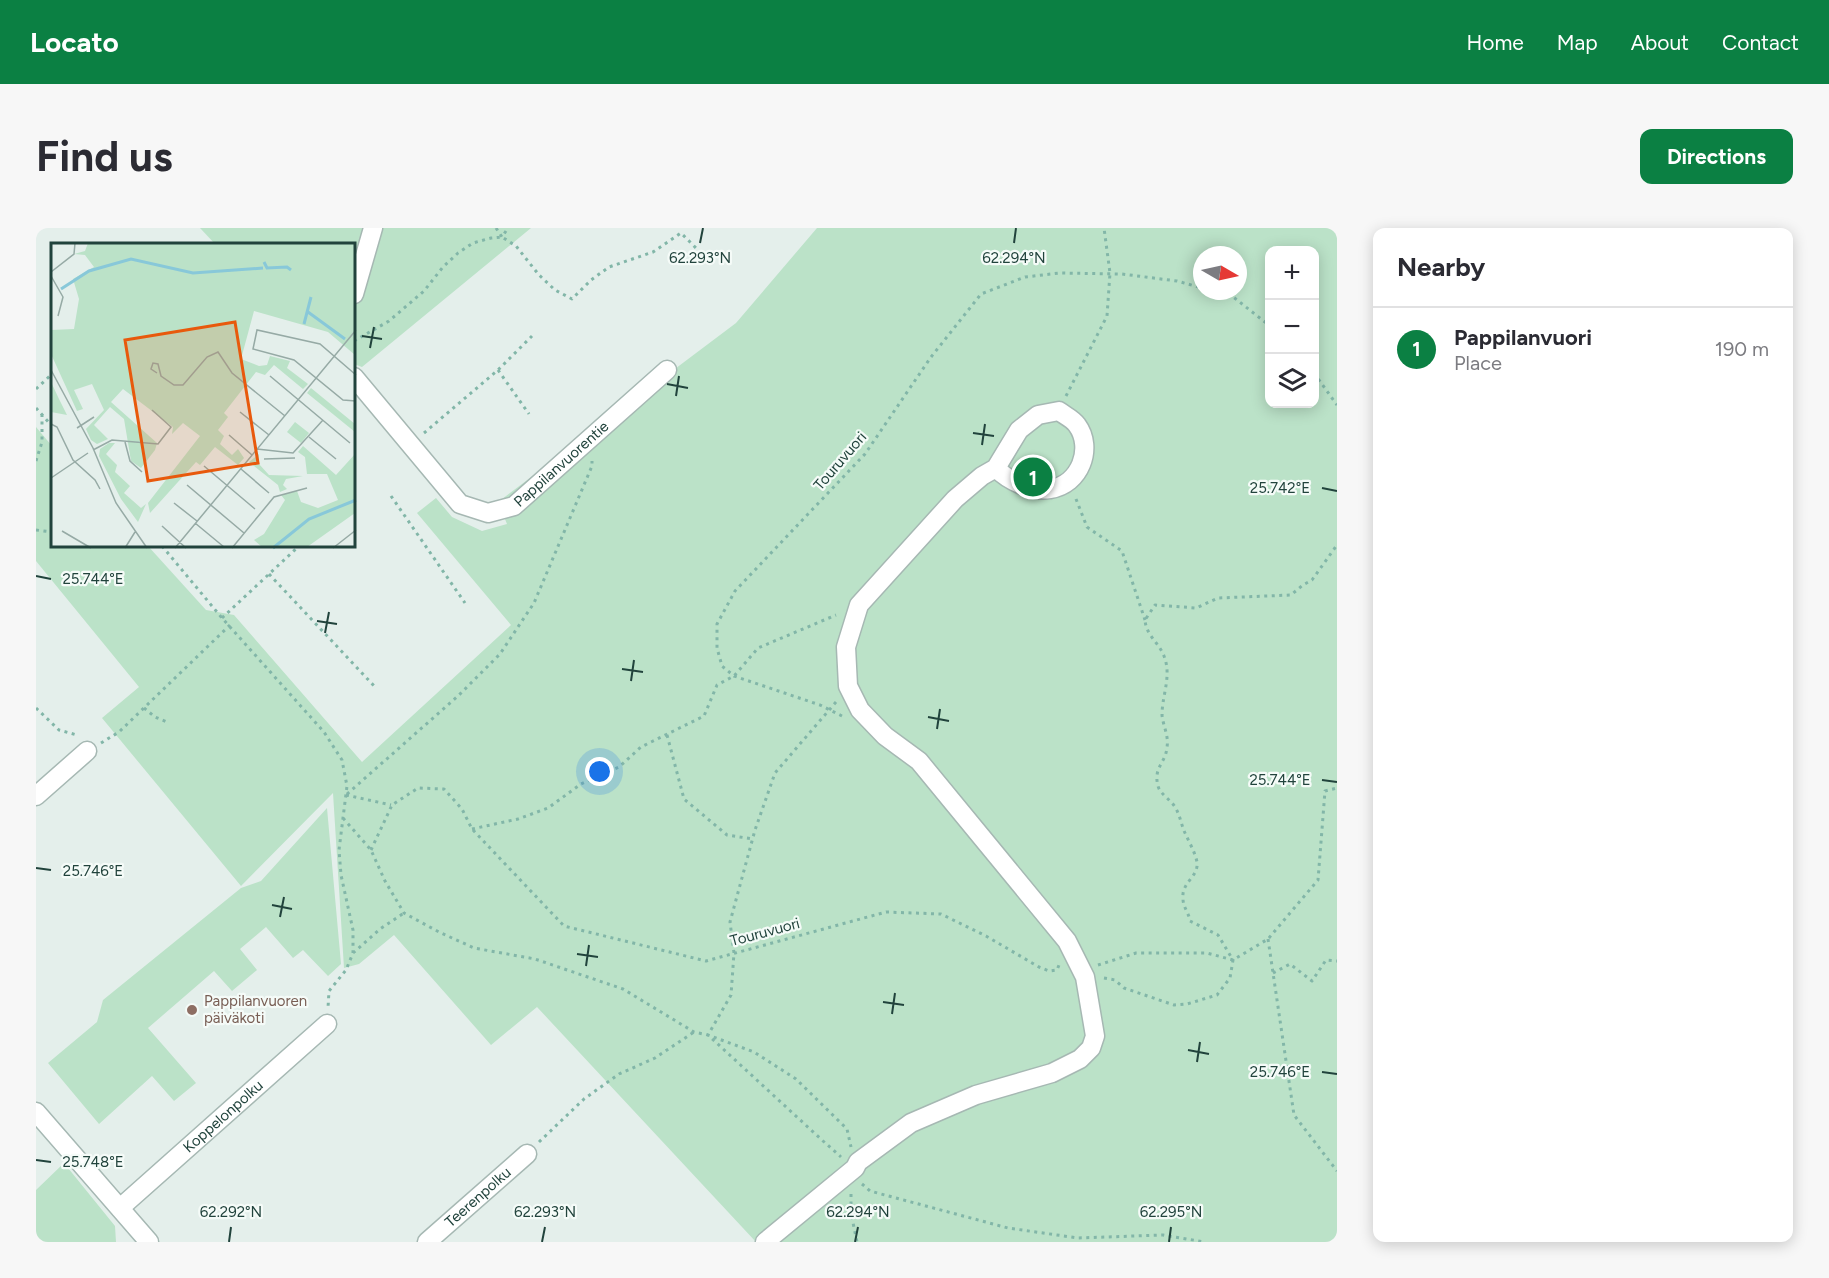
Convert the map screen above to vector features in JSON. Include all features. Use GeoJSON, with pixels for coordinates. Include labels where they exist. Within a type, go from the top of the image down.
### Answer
{"type":"FeatureCollection","features":[{"type":"Feature","properties":{"kind":"street"},"geometry":{"type":"LineString","coordinates":[[356,287],[373,228]]}},
{"type":"Feature","properties":{"kind":"street","name":"Pappilanvuorentie"},"geometry":{"type":"LineString","coordinates":[[356,379],[460,504],[488,513],[514,506],[667,370]]}},
{"type":"Feature","properties":{"kind":"street"},"geometry":{"type":"LineString","coordinates":[[765,1242],[911,1123],[976,1095],[1052,1073],[1080,1059],[1091,1048],[1095,1036],[1085,979],[1067,941],[919,761],[885,736],[860,710],[848,686],[846,647],[859,605],[955,500],[982,476],[996,468],[1018,430],[1038,415],[1059,411],[1077,423],[1085,443],[1082,465],[1069,482],[1050,489],[1030,488],[1004,477],[996,468]]}},
{"type":"Feature","properties":{"kind":"street"},"geometry":{"type":"LineString","coordinates":[[36,796],[90,742]]}},
{"type":"Feature","properties":{"kind":"street","name":"Koppelonpolku"},"geometry":{"type":"LineString","coordinates":[[120,1208],[327,1024]]}},
{"type":"Feature","properties":{"kind":"street"},"geometry":{"type":"LineString","coordinates":[[36,1112],[149,1242]]}},
{"type":"Feature","properties":{"kind":"street","name":"Teerenpolku"},"geometry":{"type":"LineString","coordinates":[[428,1242],[527,1154]]}},
{"type":"Feature","properties":{"kind":"path"},"geometry":{"type":"LineString","coordinates":[[496,228],[502,237],[516,246],[555,290],[572,299],[591,280],[609,267],[653,252],[681,233],[708,260]]}},
{"type":"Feature","properties":{"kind":"path"},"geometry":{"type":"LineString","coordinates":[[502,237],[508,228]]}},
{"type":"Feature","properties":{"kind":"path"},"geometry":{"type":"LineString","coordinates":[[1059,411],[1107,316],[1110,273],[1104,228]]}},
{"type":"Feature","properties":{"kind":"path"},"geometry":{"type":"LineString","coordinates":[[356,340],[389,321],[424,291],[442,267],[473,243],[502,237]]}},
{"type":"Feature","properties":{"kind":"path","name":"Touruvuori"},"geometry":{"type":"LineString","coordinates":[[734,676],[722,666],[717,648],[717,624],[735,591],[865,454],[931,357],[981,294],[1024,277],[1060,273],[1110,273],[1177,281],[1193,285]]}},
{"type":"Feature","properties":{"kind":"path"},"geometry":{"type":"LineString","coordinates":[[1237,300],[1265,323]]}},
{"type":"Feature","properties":{"kind":"path"},"geometry":{"type":"LineString","coordinates":[[412,444],[498,370],[532,336]]}},
{"type":"Feature","properties":{"kind":"path"},"geometry":{"type":"LineString","coordinates":[[498,370],[529,414]]}},
{"type":"Feature","properties":{"kind":"path"},"geometry":{"type":"LineString","coordinates":[[36,389],[51,375]]}},
{"type":"Feature","properties":{"kind":"path"},"geometry":{"type":"LineString","coordinates":[[1319,380],[1337,405]]}},
{"type":"Feature","properties":{"kind":"path"},"geometry":{"type":"LineString","coordinates":[[36,408],[51,425]]}},
{"type":"Feature","properties":{"kind":"path"},"geometry":{"type":"LineString","coordinates":[[36,461],[42,442],[42,415]]}},
{"type":"Feature","properties":{"kind":"path"},"geometry":{"type":"LineString","coordinates":[[346,795],[458,696],[500,654],[534,603],[588,477],[592,466],[588,440]]}},
{"type":"Feature","properties":{"kind":"path"},"geometry":{"type":"LineString","coordinates":[[1069,482],[1088,527],[1122,551],[1146,628],[1164,655],[1167,669],[1162,716],[1168,744],[1166,755],[1156,771],[1159,790],[1173,805],[1180,817],[1197,863],[1197,870],[1187,880],[1184,890],[1184,907],[1191,921],[1218,935],[1233,960],[1230,978],[1217,995],[1187,1004],[1166,1003],[1124,988],[1115,980],[1085,979]]}},
{"type":"Feature","properties":{"kind":"path"},"geometry":{"type":"LineString","coordinates":[[392,496],[465,603]]}},
{"type":"Feature","properties":{"kind":"path"},"geometry":{"type":"LineString","coordinates":[[36,530],[51,532]]}},
{"type":"Feature","properties":{"kind":"path"},"geometry":{"type":"LineString","coordinates":[[1145,620],[1155,605],[1196,608],[1218,598],[1291,596],[1312,580],[1337,545]]}},
{"type":"Feature","properties":{"kind":"path"},"geometry":{"type":"LineString","coordinates":[[164,548],[222,618],[324,732],[342,760],[347,786],[339,859],[340,875],[352,930],[353,954]]}},
{"type":"Feature","properties":{"kind":"path"},"geometry":{"type":"LineString","coordinates":[[222,618],[297,548]]}},
{"type":"Feature","properties":{"kind":"path"},"geometry":{"type":"LineString","coordinates":[[269,574],[376,688]]}},
{"type":"Feature","properties":{"kind":"path"},"geometry":{"type":"LineString","coordinates":[[472,829],[518,819],[548,808],[580,784],[619,767],[641,747],[704,716],[717,685],[734,676],[758,648],[859,605]]}},
{"type":"Feature","properties":{"kind":"path"},"geometry":{"type":"LineString","coordinates":[[36,708],[59,730],[90,742],[118,732],[230,625]]}},
{"type":"Feature","properties":{"kind":"path"},"geometry":{"type":"LineString","coordinates":[[734,676],[830,710],[849,722]]}},
{"type":"Feature","properties":{"kind":"path"},"geometry":{"type":"LineString","coordinates":[[144,708],[166,722]]}},
{"type":"Feature","properties":{"kind":"path"},"geometry":{"type":"LineString","coordinates":[[708,1035],[731,995],[734,953],[730,922],[753,839],[775,772],[830,710]]}},
{"type":"Feature","properties":{"kind":"path"},"geometry":{"type":"LineString","coordinates":[[667,735],[684,799],[727,835],[753,839]]}},
{"type":"Feature","properties":{"kind":"path","name":"Touruvuori"},"geometry":{"type":"LineString","coordinates":[[371,850],[392,805],[418,788],[444,789],[462,809],[472,829],[564,926],[706,961],[886,912],[914,912],[941,914],[1049,971],[1057,970],[1060,961]]}},
{"type":"Feature","properties":{"kind":"path"},"geometry":{"type":"LineString","coordinates":[[1085,979],[1136,953],[1207,953],[1233,960],[1268,939],[1318,880],[1325,792],[1337,788]]}},
{"type":"Feature","properties":{"kind":"path"},"geometry":{"type":"LineString","coordinates":[[346,795],[392,805]]}},
{"type":"Feature","properties":{"kind":"path"},"geometry":{"type":"LineString","coordinates":[[343,818],[371,850],[385,881],[404,913],[474,948],[535,959],[623,988],[694,1032],[754,1052],[796,1079],[847,1129],[857,1165],[858,1180],[870,1191],[1008,1228],[1078,1238],[1163,1235],[1205,1242]]}},
{"type":"Feature","properties":{"kind":"path"},"geometry":{"type":"LineString","coordinates":[[327,1024],[329,991],[346,970],[353,954],[380,929],[404,913]]}},
{"type":"Feature","properties":{"kind":"path"},"geometry":{"type":"LineString","coordinates":[[1268,939],[1294,1115],[1337,1171]]}},
{"type":"Feature","properties":{"kind":"path"},"geometry":{"type":"LineString","coordinates":[[1273,974],[1290,964],[1312,981],[1326,960],[1337,961]]}},
{"type":"Feature","properties":{"kind":"path"},"geometry":{"type":"LineString","coordinates":[[527,1154],[584,1098],[619,1074],[655,1058],[694,1032]]}},
{"type":"Feature","properties":{"kind":"path"},"geometry":{"type":"LineString","coordinates":[[708,1035],[822,1142],[857,1165]]}},
{"type":"Feature","properties":{"kind":"path"},"geometry":{"type":"LineString","coordinates":[[857,1165],[851,1213],[857,1242]]}},
{"type":"Feature","properties":{"kind":"path"},"geometry":{"type":"LineString","coordinates":[[1124,1242],[1128,1237]]}},
{"type":"Feature","properties":{"kind":"green space"},"geometry":{"type":"Polygon","coordinates":[[[200,228],[531,228],[362,367],[356,365],[356,243],[214,243],[200,228]]]}},
{"type":"Feature","properties":{"kind":"green space"},"geometry":{"type":"Polygon","coordinates":[[[817,228],[1337,228],[1337,1242],[756,1242],[537,1007],[491,1045],[394,935],[359,964],[344,968],[333,793],[241,886],[102,718],[139,687],[36,561],[36,427],[51,445],[51,548],[150,548],[206,610],[234,615],[362,762],[511,625],[417,513],[436,498],[452,517],[482,531],[507,524],[498,502],[736,323],[817,228]]]}},
{"type":"Feature","properties":{"kind":"green space"},"geometry":{"type":"Polygon","coordinates":[[[327,808],[341,964],[328,976],[303,950],[293,958],[266,927],[240,949],[257,970],[232,991],[214,971],[148,1028],[196,1083],[174,1101],[152,1076],[99,1124],[48,1063],[97,1022],[103,1000],[241,888],[261,881],[327,808]]]}},
{"type":"Feature","properties":{"kind":"green space"},"geometry":{"type":"Polygon","coordinates":[[[64,1163],[115,1226],[116,1242],[36,1242],[36,1190],[64,1163]]]}},
{"type":"Feature","properties":{"kind":"place","name":"Pappilanvuori"},"geometry":{"type":"Point","coordinates":[1033,477]}},
{"type":"Feature","properties":{"kind":"place","name":"Pappilanvuoren päiväkoti"},"geometry":{"type":"Point","coordinates":[192,1010]}}]}
